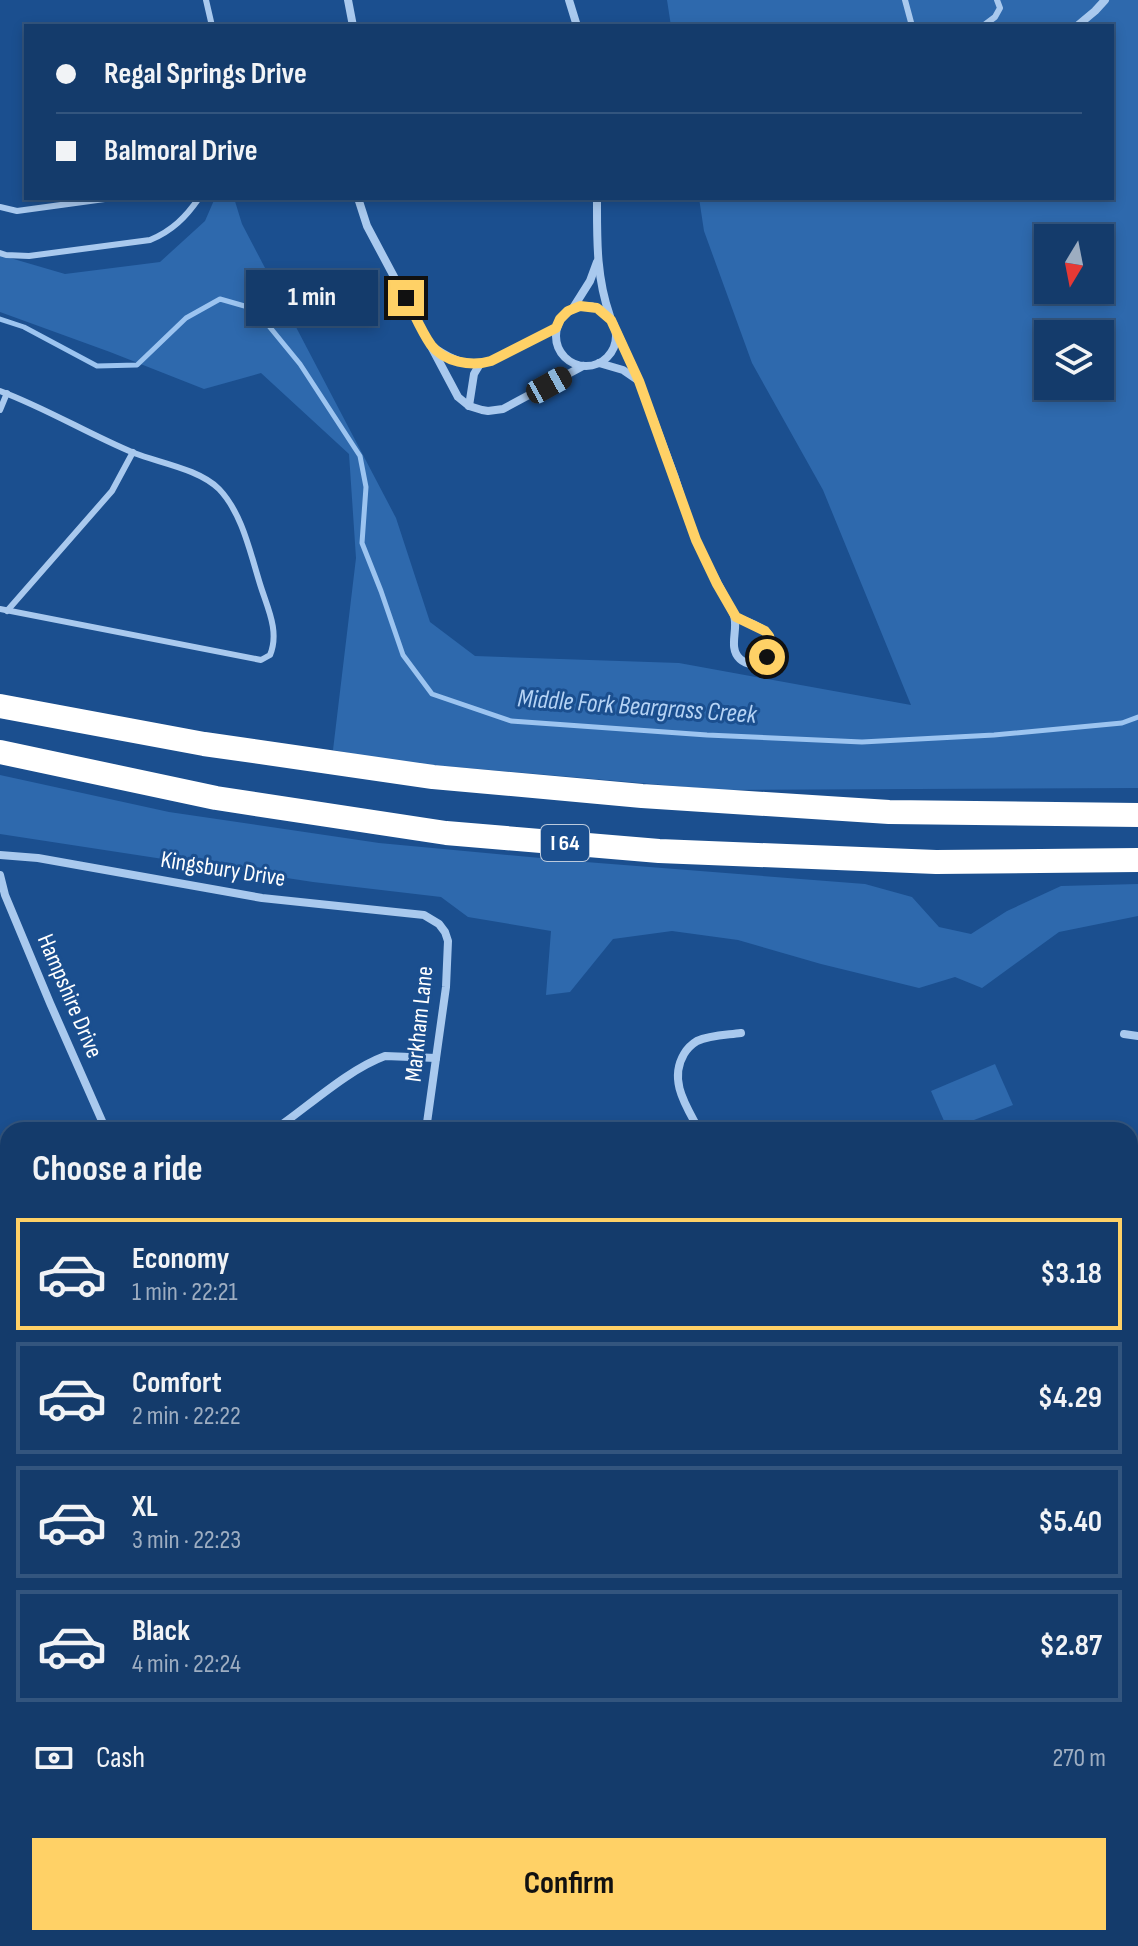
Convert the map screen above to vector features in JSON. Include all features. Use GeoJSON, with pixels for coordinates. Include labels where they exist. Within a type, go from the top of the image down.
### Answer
{"type":"FeatureCollection","features":[{"type":"Feature","properties":{"kind":"highway","name":"I 64"},"geometry":{"type":"LineString","coordinates":[[0,706],[204,744],[433,777],[642,796],[889,812],[1138,815]]}},
{"type":"Feature","properties":{"kind":"highway","name":"I 64"},"geometry":{"type":"LineString","coordinates":[[0,752],[216,798],[446,833],[659,851],[921,862],[1138,860]]}},
{"type":"Feature","properties":{"kind":"street"},"geometry":{"type":"LineString","coordinates":[[348,0],[353,24]]}},
{"type":"Feature","properties":{"kind":"street"},"geometry":{"type":"LineString","coordinates":[[569,0],[576,24]]}},
{"type":"Feature","properties":{"kind":"street"},"geometry":{"type":"LineString","coordinates":[[1079,24],[1105,0]]}},
{"type":"Feature","properties":{"kind":"street"},"geometry":{"type":"LineString","coordinates":[[359,200],[367,226],[458,397],[469,406],[488,411],[503,409],[609,355],[614,347],[613,324],[597,308],[588,306],[568,311],[560,319],[555,339],[564,357],[583,366]]}},
{"type":"Feature","properties":{"kind":"street"},"geometry":{"type":"LineString","coordinates":[[597,200],[597,261],[605,303],[639,381],[696,540],[736,617],[735,653],[746,663],[761,662],[771,649],[769,636],[736,617]]}},
{"type":"Feature","properties":{"kind":"street"},"geometry":{"type":"LineString","coordinates":[[573,308],[590,281],[597,261]]}},
{"type":"Feature","properties":{"kind":"street"},"geometry":{"type":"LineString","coordinates":[[432,347],[463,363],[480,364],[556,328]]}},
{"type":"Feature","properties":{"kind":"street"},"geometry":{"type":"LineString","coordinates":[[598,363],[623,370],[639,381]]}},
{"type":"Feature","properties":{"kind":"street"},"geometry":{"type":"LineString","coordinates":[[469,406],[474,374],[480,364]]}},
{"type":"Feature","properties":{"kind":"street","name":"Kingsbury Drive"},"geometry":{"type":"LineString","coordinates":[[0,855],[38,858],[262,898],[424,915],[439,924]]}},
{"type":"Feature","properties":{"kind":"street","name":"Hampshire Drive"},"geometry":{"type":"LineString","coordinates":[[0,875],[5,895],[102,1122]]}},
{"type":"Feature","properties":{"kind":"street","name":"Markham Lane"},"geometry":{"type":"LineString","coordinates":[[427,1122],[446,987],[448,941],[439,924]]}},
{"type":"Feature","properties":{"kind":"street"},"geometry":{"type":"LineString","coordinates":[[695,1122],[680,1094],[677,1080],[681,1059],[698,1041],[741,1033]]}},
{"type":"Feature","properties":{"kind":"street"},"geometry":{"type":"LineString","coordinates":[[1124,1034],[1138,1036]]}},
{"type":"Feature","properties":{"kind":"street"},"geometry":{"type":"LineString","coordinates":[[285,1122],[343,1080],[385,1056],[436,1058]]}},
{"type":"Feature","properties":{"kind":"lane"},"geometry":{"type":"LineString","coordinates":[[206,0],[212,24]]}},
{"type":"Feature","properties":{"kind":"lane"},"geometry":{"type":"LineString","coordinates":[[905,0],[911,24]]}},
{"type":"Feature","properties":{"kind":"lane"},"geometry":{"type":"LineString","coordinates":[[986,24],[1000,8],[997,0]]}},
{"type":"Feature","properties":{"kind":"lane"},"geometry":{"type":"LineString","coordinates":[[0,207],[17,211],[97,200]]}},
{"type":"Feature","properties":{"kind":"lane"},"geometry":{"type":"LineString","coordinates":[[0,253],[29,256],[150,240],[179,223],[197,200]]}},
{"type":"Feature","properties":{"kind":"lane"},"geometry":{"type":"LineString","coordinates":[[0,410],[3,392],[133,452],[201,476],[217,486],[241,525],[275,635],[270,655],[261,660],[4,610]]}},
{"type":"Feature","properties":{"kind":"lane"},"geometry":{"type":"LineString","coordinates":[[4,610],[112,491],[133,452]]}},
{"type":"Feature","properties":{"kind":"shaded area"},"geometry":{"type":"Polygon","coordinates":[[[667,0],[1138,0],[1138,788],[720,790],[397,762],[333,750],[356,558],[349,454],[261,373],[204,389],[0,312],[0,255],[65,274],[160,262],[205,221],[214,200],[235,200],[242,224],[396,518],[430,622],[475,656],[679,663],[911,705],[823,490],[752,363],[704,231],[699,200],[1114,200],[1114,24],[671,24],[667,0]]]}},
{"type":"Feature","properties":{"kind":"shaded area"},"geometry":{"type":"Polygon","coordinates":[[[0,775],[169,812],[379,843],[865,884],[912,897],[939,927],[971,934],[1007,911],[1061,886],[1138,884],[1138,916],[1059,932],[982,988],[955,977],[919,988],[738,940],[672,931],[613,939],[570,992],[546,995],[551,931],[468,917],[441,897],[313,882],[0,834],[0,775]]]}},
{"type":"Feature","properties":{"kind":"shaded area"},"geometry":{"type":"Polygon","coordinates":[[[995,1064],[1013,1105],[969,1122],[945,1122],[931,1091],[995,1064]]]}},
{"type":"Feature","properties":{"kind":"waterway","name":"Middle Fork Beargrass Creek"},"geometry":{"type":"LineString","coordinates":[[0,319],[24,327],[97,366],[137,365],[186,318],[220,299],[255,309],[300,364],[360,456],[366,487],[362,543],[403,655],[432,694],[511,721],[862,742],[994,735],[1122,723],[1138,717]]}},
{"type":"Feature","properties":{"kind":"route"},"geometry":{"type":"LineString","coordinates":[[406,298],[432,347],[463,363],[491,361],[556,328],[560,319],[573,308],[588,306],[602,310],[611,320],[639,381],[696,540],[736,617],[769,636],[771,649],[767,657]]}}]}
